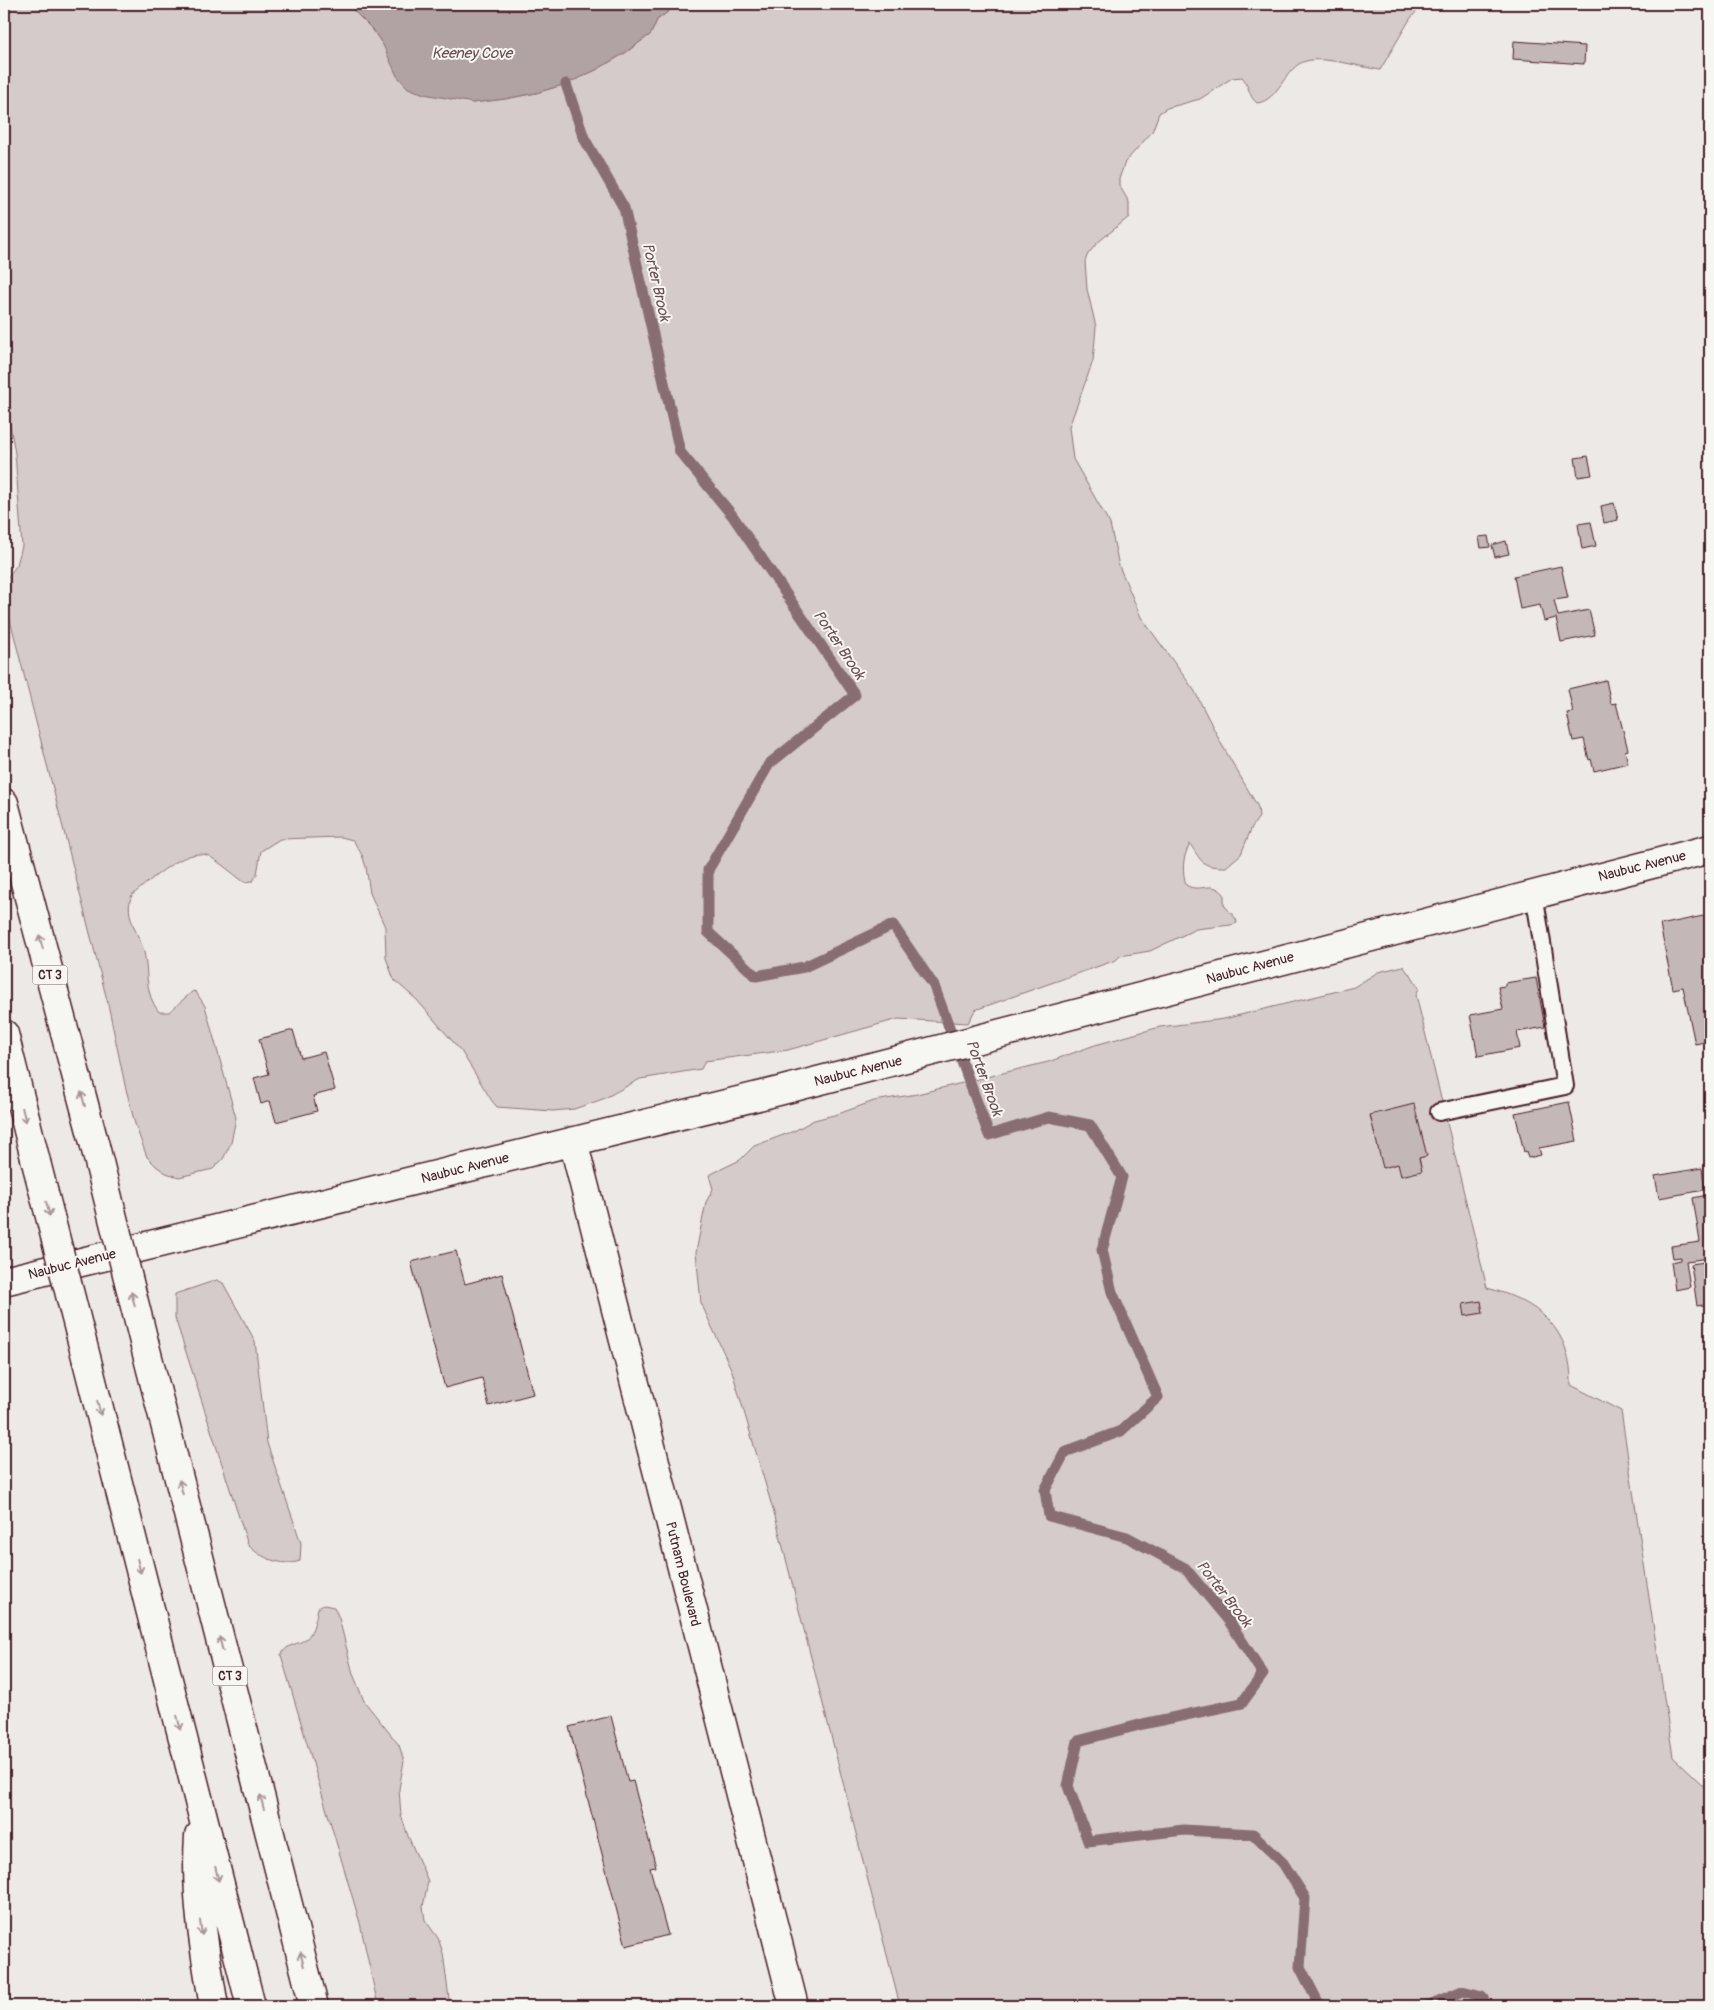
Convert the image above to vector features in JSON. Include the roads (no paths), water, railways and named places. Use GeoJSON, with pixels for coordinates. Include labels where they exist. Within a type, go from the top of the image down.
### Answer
{"type":"FeatureCollection","features":[{"type":"Feature","properties":{"kind":"main road","name":"CT 3"},"geometry":{"type":"LineString","coordinates":[[4,803],[95,1146],[314,2006]]}},
{"type":"Feature","properties":{"kind":"main road","name":"Naubuc Avenue"},"geometry":{"type":"LineString","coordinates":[[4,1281],[979,1040],[1534,893],[1710,849]]}},
{"type":"Feature","properties":{"kind":"main road"},"geometry":{"type":"LineString","coordinates":[[4,1034],[251,2006]]}},
{"type":"Feature","properties":{"kind":"main road","name":"Putnam Boulevard"},"geometry":{"type":"LineString","coordinates":[[573,1141],[794,2006]]}},
{"type":"Feature","properties":{"kind":"main road"},"geometry":{"type":"LineString","coordinates":[[201,1810],[197,1872],[199,1913],[214,2006]]}},
{"type":"Feature","properties":{"kind":"lane"},"geometry":{"type":"LineString","coordinates":[[1439,1112],[1565,1086],[1534,893]]}},
{"type":"Feature","properties":{"kind":"water","name":"Keeney Cove"},"geometry":{"type":"Polygon","coordinates":[[[347,4],[678,4],[657,20],[651,34],[625,53],[596,70],[566,84],[536,93],[473,103],[424,94],[408,88],[397,76],[383,45],[373,30],[347,4]]]}},
{"type":"Feature","properties":{"kind":"waterway","name":"Porter Brook"},"geometry":{"type":"LineString","coordinates":[[566,84],[584,138],[624,208],[680,452],[732,515],[855,695],[769,764],[708,870],[708,932],[756,976],[804,967],[893,925],[934,986],[989,1135],[1049,1117],[1090,1125],[1122,1177],[1102,1250],[1112,1292],[1158,1397],[1121,1431],[1065,1452],[1045,1490],[1049,1516],[1127,1537],[1185,1568],[1229,1621],[1263,1674],[1242,1703],[1143,1724],[1078,1741],[1068,1786],[1088,1841],[1184,1830],[1253,1834],[1283,1863],[1305,1898],[1300,1967],[1320,2006]]}},
{"type":"Feature","properties":{"kind":"waterway","name":"Porter Brook"},"geometry":{"type":"LineString","coordinates":[[1427,2006],[1462,1991],[1482,1996],[1486,2006]]}}]}
